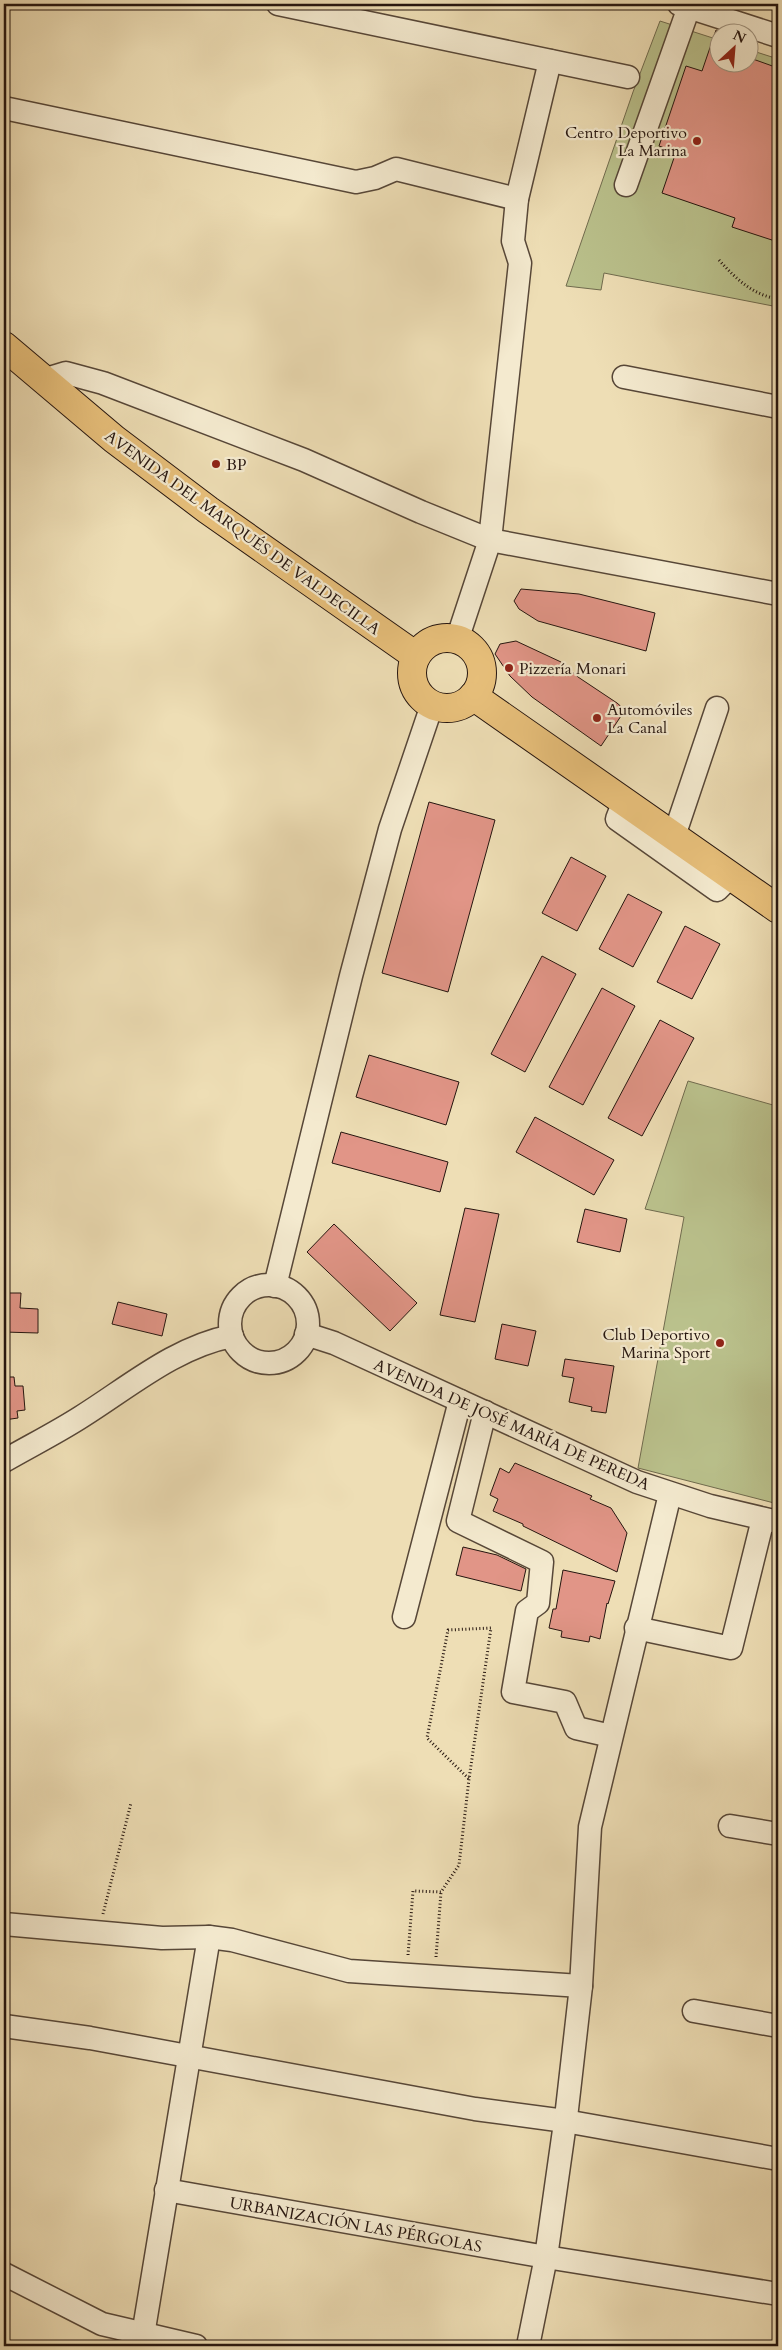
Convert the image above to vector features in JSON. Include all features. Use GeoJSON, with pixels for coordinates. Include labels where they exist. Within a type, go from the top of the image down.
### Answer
{"type":"FeatureCollection","features":[{"type":"Feature","properties":{"kind":"main road","name":"AVENIDA DEL MARQUÉS DE VALDECILLA"},"geometry":{"type":"LineString","coordinates":[[4,346],[114,439],[208,510],[416,656]]}},
{"type":"Feature","properties":{"kind":"main road"},"geometry":{"type":"LineString","coordinates":[[445,638],[457,640],[467,645],[475,653],[482,674],[479,686],[473,696],[465,703],[455,707],[443,708],[432,705],[423,699],[416,690],[412,679],[412,667],[416,656],[424,647],[434,641],[445,638]]}},
{"type":"Feature","properties":{"kind":"main road"},"geometry":{"type":"LineString","coordinates":[[473,696],[778,909]]}},
{"type":"Feature","properties":{"kind":"street"},"geometry":{"type":"LineString","coordinates":[[278,4],[628,77]]}},
{"type":"Feature","properties":{"kind":"street"},"geometry":{"type":"LineString","coordinates":[[626,185],[684,5],[778,36]]}},
{"type":"Feature","properties":{"kind":"street"},"geometry":{"type":"LineString","coordinates":[[457,640],[490,540],[520,263],[513,241],[517,199],[550,61]]}},
{"type":"Feature","properties":{"kind":"street"},"geometry":{"type":"LineString","coordinates":[[4,108],[356,182],[375,178],[396,169],[517,199]]}},
{"type":"Feature","properties":{"kind":"street"},"geometry":{"type":"LineString","coordinates":[[43,380],[66,372],[103,383],[304,460],[421,512],[490,540],[778,594]]}},
{"type":"Feature","properties":{"kind":"street"},"geometry":{"type":"LineString","coordinates":[[624,377],[778,407]]}},
{"type":"Feature","properties":{"kind":"street"},"geometry":{"type":"LineString","coordinates":[[275,1286],[351,976],[390,829],[432,705]]}},
{"type":"Feature","properties":{"kind":"street"},"geometry":{"type":"LineString","coordinates":[[674,836],[716,708]]}},
{"type":"Feature","properties":{"kind":"street"},"geometry":{"type":"LineString","coordinates":[[624,801],[617,819],[717,890],[731,876]]}},
{"type":"Feature","properties":{"kind":"street"},"geometry":{"type":"LineString","coordinates":[[262,1285],[288,1290],[298,1298],[305,1309],[307,1321],[306,1334],[301,1345],[293,1354],[282,1360],[270,1363],[257,1361],[246,1355],[237,1346],[232,1336],[230,1323],[232,1310],[239,1298],[249,1290],[262,1285]]}},
{"type":"Feature","properties":{"kind":"street","name":"AVENIDA DE JOSÉ MARÍA DE PEREDA"},"geometry":{"type":"LineString","coordinates":[[306,1334],[334,1343],[590,1462],[670,1494],[771,1521]]}},
{"type":"Feature","properties":{"kind":"street"},"geometry":{"type":"LineString","coordinates":[[4,1461],[80,1418],[176,1356],[215,1339],[232,1336]]}},
{"type":"Feature","properties":{"kind":"street"},"geometry":{"type":"LineString","coordinates":[[404,1617],[460,1401]]}},
{"type":"Feature","properties":{"kind":"street"},"geometry":{"type":"LineString","coordinates":[[485,1412],[458,1521],[542,1562],[538,1603],[527,1611],[514,1692],[565,1702],[576,1728],[611,1736]]}},
{"type":"Feature","properties":{"kind":"street"},"geometry":{"type":"LineString","coordinates":[[528,2346],[546,2257],[565,2121],[581,1986],[590,1827],[636,1628],[670,1494]]}},
{"type":"Feature","properties":{"kind":"street"},"geometry":{"type":"LineString","coordinates":[[636,1628],[731,1648],[771,1521]]}},
{"type":"Feature","properties":{"kind":"street"},"geometry":{"type":"LineString","coordinates":[[730,1826],[778,1834]]}},
{"type":"Feature","properties":{"kind":"street"},"geometry":{"type":"LineString","coordinates":[[4,1924],[162,1938],[209,1937],[232,1940],[349,1971],[434,1978],[581,1986]]}},
{"type":"Feature","properties":{"kind":"street"},"geometry":{"type":"LineString","coordinates":[[143,2335],[166,2190],[191,2056],[209,1937]]}},
{"type":"Feature","properties":{"kind":"street"},"geometry":{"type":"LineString","coordinates":[[694,2011],[778,2026]]}},
{"type":"Feature","properties":{"kind":"street"},"geometry":{"type":"LineString","coordinates":[[4,2026],[191,2056],[475,2109],[565,2121],[778,2160]]}},
{"type":"Feature","properties":{"kind":"street","name":"URBANIZACIÓN LAS PÉRGOLAS"},"geometry":{"type":"LineString","coordinates":[[166,2190],[546,2257],[778,2294]]}},
{"type":"Feature","properties":{"kind":"street"},"geometry":{"type":"LineString","coordinates":[[4,2274],[102,2324],[196,2346]]}},
{"type":"Feature","properties":{"kind":"path"},"geometry":{"type":"LineString","coordinates":[[719,260],[741,283],[755,292],[778,299]]}},
{"type":"Feature","properties":{"kind":"path"},"geometry":{"type":"LineString","coordinates":[[434,1978],[441,1892],[459,1865],[469,1779],[491,1628],[448,1630],[427,1738],[469,1779]]}},
{"type":"Feature","properties":{"kind":"path"},"geometry":{"type":"LineString","coordinates":[[98,1933],[131,1803]]}},
{"type":"Feature","properties":{"kind":"path"},"geometry":{"type":"LineString","coordinates":[[406,1976],[413,1891],[441,1892]]}},
{"type":"Feature","properties":{"kind":"green space","name":"Centro Deportivo La Marina"},"geometry":{"type":"Polygon","coordinates":[[[660,21],[710,37],[710,72],[760,72],[760,53],[775,58],[778,53],[778,307],[604,273],[601,290],[566,286],[633,92],[660,21]]]}},
{"type":"Feature","properties":{"kind":"green space","name":"Club Deportivo Marina Sport"},"geometry":{"type":"Polygon","coordinates":[[[688,1081],[773,1105],[778,1088],[778,1504],[638,1468],[684,1217],[645,1209],[688,1081]]]}},
{"type":"Feature","properties":{"kind":"building"},"geometry":{"type":"Polygon","coordinates":[[[710,48],[710,72],[760,72],[760,62],[778,68],[778,242],[732,227],[735,218],[662,193],[676,152],[659,146],[686,66],[702,71],[710,48]]]}},
{"type":"Feature","properties":{"kind":"building"},"geometry":{"type":"Polygon","coordinates":[[[521,589],[579,594],[655,613],[646,651],[538,621],[519,609],[514,601],[521,589]]]}},
{"type":"Feature","properties":{"kind":"building"},"geometry":{"type":"Polygon","coordinates":[[[516,641],[561,662],[578,677],[625,710],[601,746],[532,697],[510,676],[495,654],[500,644],[516,641]]]}},
{"type":"Feature","properties":{"kind":"building"},"geometry":{"type":"Polygon","coordinates":[[[429,802],[495,820],[448,992],[382,973],[429,802]]]}},
{"type":"Feature","properties":{"kind":"building"},"geometry":{"type":"Polygon","coordinates":[[[571,857],[606,876],[577,931],[542,913],[571,857]]]}},
{"type":"Feature","properties":{"kind":"building"},"geometry":{"type":"Polygon","coordinates":[[[628,894],[662,912],[633,967],[599,949],[628,894]]]}},
{"type":"Feature","properties":{"kind":"building"},"geometry":{"type":"Polygon","coordinates":[[[685,926],[720,944],[692,999],[657,982],[685,926]]]}},
{"type":"Feature","properties":{"kind":"building"},"geometry":{"type":"Polygon","coordinates":[[[542,956],[576,974],[525,1072],[491,1054],[542,956]]]}},
{"type":"Feature","properties":{"kind":"building"},"geometry":{"type":"Polygon","coordinates":[[[602,988],[635,1006],[583,1105],[549,1087],[602,988]]]}},
{"type":"Feature","properties":{"kind":"building"},"geometry":{"type":"Polygon","coordinates":[[[660,1020],[694,1038],[642,1136],[608,1118],[660,1020]]]}},
{"type":"Feature","properties":{"kind":"building"},"geometry":{"type":"Polygon","coordinates":[[[369,1055],[459,1082],[446,1125],[356,1097],[369,1055]]]}},
{"type":"Feature","properties":{"kind":"building"},"geometry":{"type":"Polygon","coordinates":[[[535,1117],[614,1160],[594,1195],[516,1152],[535,1117]]]}},
{"type":"Feature","properties":{"kind":"building"},"geometry":{"type":"Polygon","coordinates":[[[341,1132],[448,1162],[440,1192],[332,1163],[341,1132]]]}},
{"type":"Feature","properties":{"kind":"building"},"geometry":{"type":"Polygon","coordinates":[[[465,1208],[499,1214],[475,1322],[440,1315],[465,1208]]]}},
{"type":"Feature","properties":{"kind":"building"},"geometry":{"type":"Polygon","coordinates":[[[585,1209],[627,1219],[620,1252],[577,1242],[585,1209]]]}},
{"type":"Feature","properties":{"kind":"building"},"geometry":{"type":"Polygon","coordinates":[[[334,1224],[417,1303],[390,1331],[307,1252],[334,1224]]]}},
{"type":"Feature","properties":{"kind":"building"},"geometry":{"type":"Polygon","coordinates":[[[4,1293],[21,1293],[20,1308],[38,1309],[38,1333],[4,1332],[4,1293]]]}},
{"type":"Feature","properties":{"kind":"building"},"geometry":{"type":"Polygon","coordinates":[[[118,1302],[167,1314],[162,1336],[112,1324],[118,1302]]]}},
{"type":"Feature","properties":{"kind":"building"},"geometry":{"type":"Polygon","coordinates":[[[502,1324],[536,1331],[528,1366],[495,1359],[502,1324]]]}},
{"type":"Feature","properties":{"kind":"building"},"geometry":{"type":"Polygon","coordinates":[[[565,1359],[614,1366],[606,1413],[591,1411],[592,1407],[569,1402],[574,1378],[562,1376],[565,1359]]]}},
{"type":"Feature","properties":{"kind":"building"},"geometry":{"type":"Polygon","coordinates":[[[4,1377],[14,1377],[15,1386],[23,1386],[25,1410],[17,1411],[18,1418],[4,1420],[4,1377]]]}},
{"type":"Feature","properties":{"kind":"building"},"geometry":{"type":"Polygon","coordinates":[[[515,1463],[592,1496],[590,1499],[611,1508],[627,1533],[617,1572],[523,1526],[523,1524],[493,1511],[498,1499],[490,1495],[500,1468],[509,1473],[515,1463]]]}},
{"type":"Feature","properties":{"kind":"building"},"geometry":{"type":"Polygon","coordinates":[[[463,1547],[497,1555],[526,1569],[521,1591],[456,1575],[463,1547]]]}},
{"type":"Feature","properties":{"kind":"building"},"geometry":{"type":"Polygon","coordinates":[[[563,1570],[615,1581],[607,1603],[600,1639],[590,1636],[589,1642],[561,1637],[562,1631],[549,1628],[553,1609],[556,1609],[563,1570]]]}},
{"type":"Feature","properties":{"kind":"place","name":"Centro Deportivo La Marina"},"geometry":{"type":"Point","coordinates":[697,141]}},
{"type":"Feature","properties":{"kind":"place","name":"BP"},"geometry":{"type":"Point","coordinates":[216,464]}},
{"type":"Feature","properties":{"kind":"place","name":"Pizzería Monari"},"geometry":{"type":"Point","coordinates":[509,668]}},
{"type":"Feature","properties":{"kind":"place","name":"Automóviles La Canal"},"geometry":{"type":"Point","coordinates":[597,718]}},
{"type":"Feature","properties":{"kind":"place","name":"Club Deportivo Marina Sport"},"geometry":{"type":"Point","coordinates":[720,1343]}}]}
